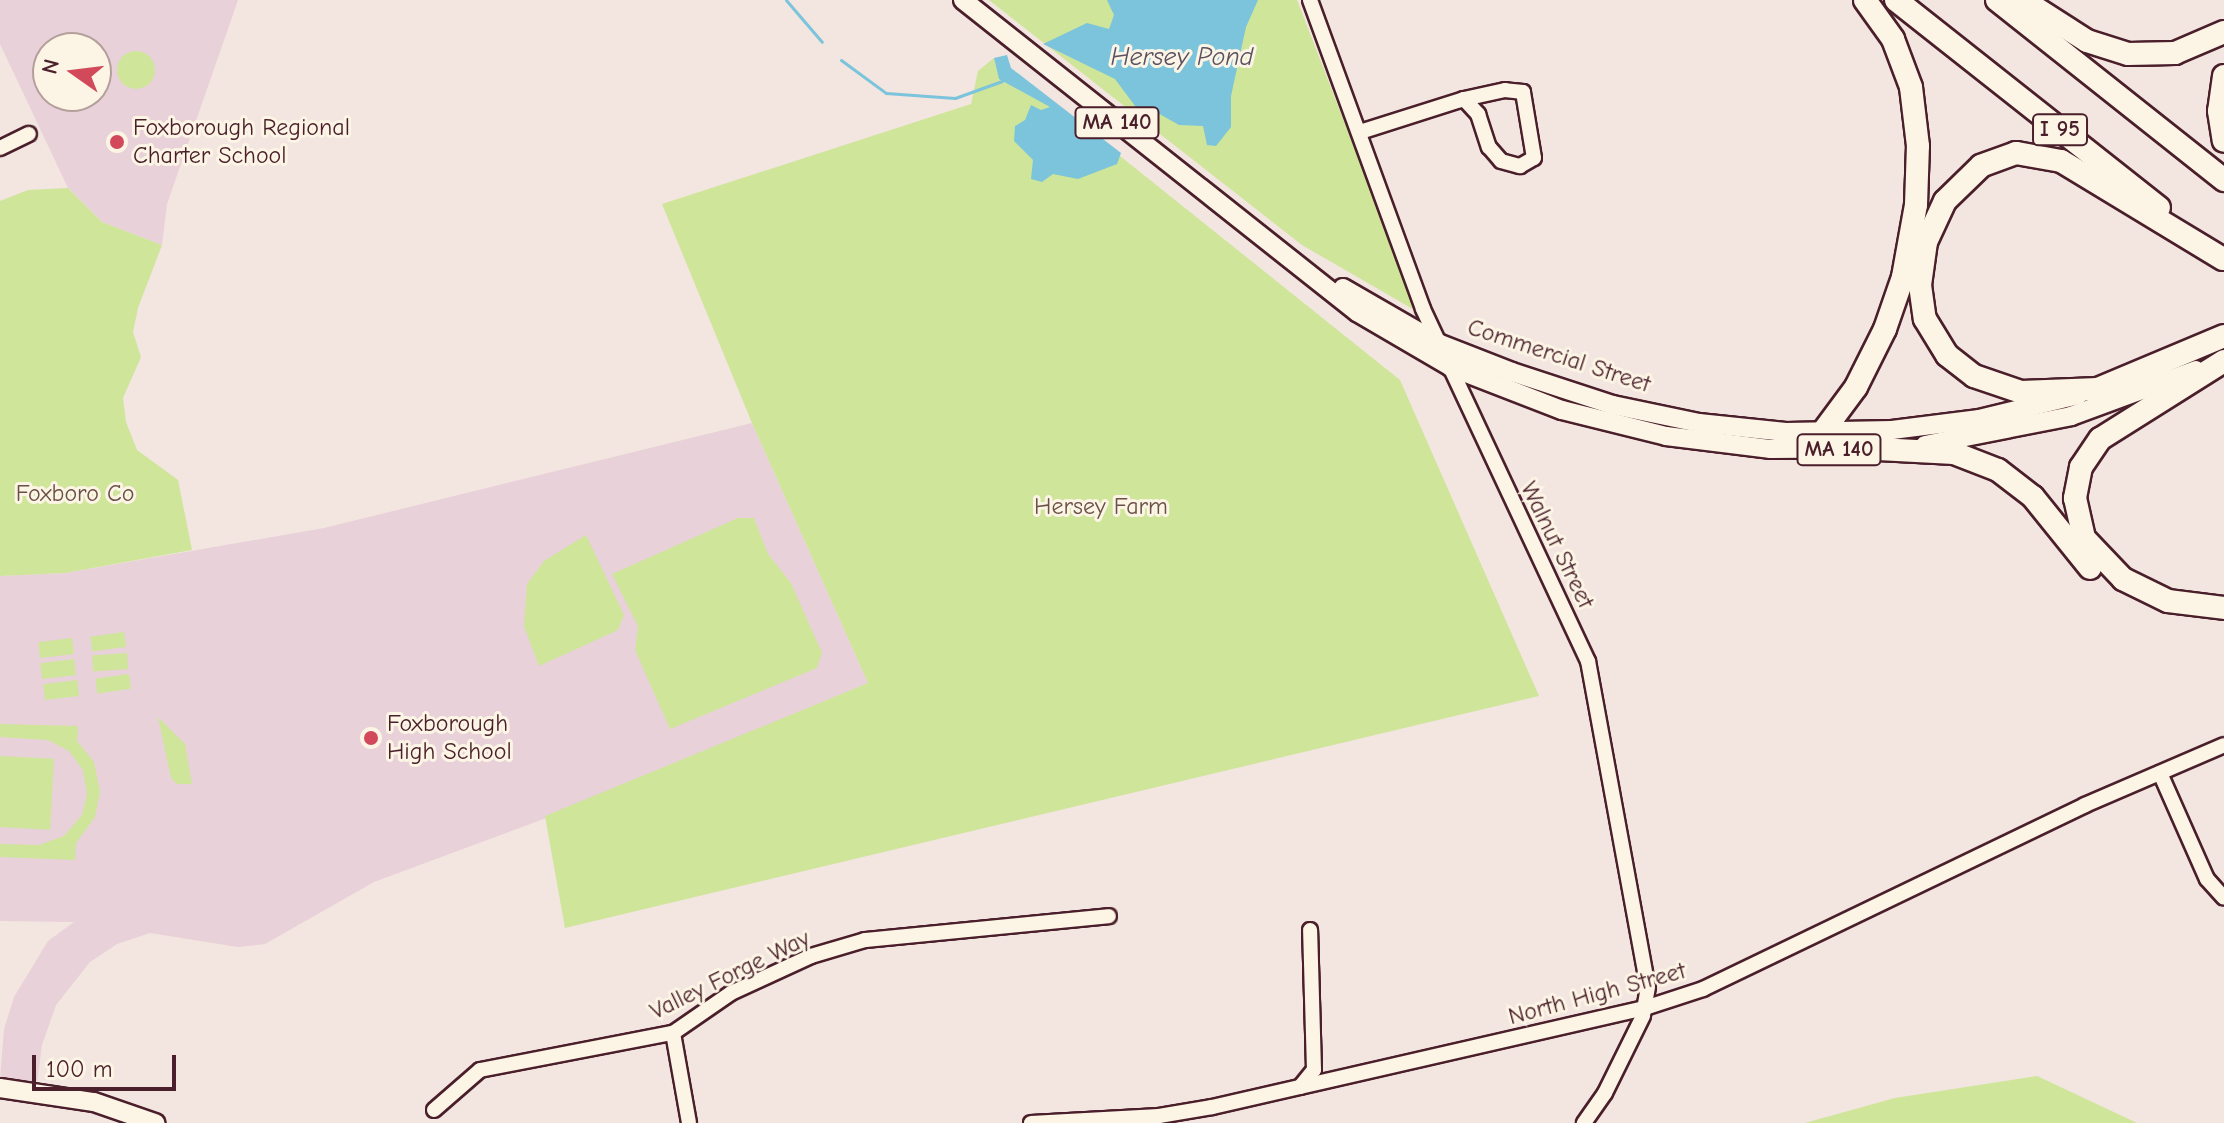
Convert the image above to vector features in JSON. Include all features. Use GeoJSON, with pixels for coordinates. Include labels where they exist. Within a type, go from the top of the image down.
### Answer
{"type":"FeatureCollection","features":[{"type":"Feature","properties":{"kind":"highway"},"geometry":{"type":"LineString","coordinates":[[1822,433],[1856,387],[1885,329],[1905,267],[1916,205],[1918,146],[1911,87],[1893,39],[1865,0]]}},
{"type":"Feature","properties":{"kind":"highway","name":"I 95"},"geometry":{"type":"LineString","coordinates":[[1896,0],[2224,259]]}},
{"type":"Feature","properties":{"kind":"highway","name":"I 95"},"geometry":{"type":"LineString","coordinates":[[1997,0],[2224,180]]}},
{"type":"Feature","properties":{"kind":"highway"},"geometry":{"type":"LineString","coordinates":[[2023,0],[2087,41],[2128,54],[2175,53],[2224,32]]}},
{"type":"Feature","properties":{"kind":"highway"},"geometry":{"type":"LineString","coordinates":[[2224,76],[2219,111],[2224,141]]}},
{"type":"Feature","properties":{"kind":"highway"},"geometry":{"type":"LineString","coordinates":[[2098,389],[2045,394],[2005,388],[1965,370],[1936,341],[1922,306],[1921,263],[1934,220],[1959,184],[2003,155],[2045,155],[2224,259]]}},
{"type":"Feature","properties":{"kind":"highway","name":"Commercial Street"},"geometry":{"type":"LineString","coordinates":[[2098,389],[2224,336]]}},
{"type":"Feature","properties":{"kind":"highway"},"geometry":{"type":"LineString","coordinates":[[2224,359],[2100,439],[2081,467],[2075,498],[2084,538],[2123,579],[2168,601],[2224,608]]}},
{"type":"Feature","properties":{"kind":"highway"},"geometry":{"type":"LineString","coordinates":[[1878,449],[1947,452],[1986,463],[2029,493],[2085,563],[2119,594],[2163,614],[2224,621]]}},
{"type":"Feature","properties":{"kind":"main road","name":"Commercial Street"},"geometry":{"type":"LineString","coordinates":[[963,0],[1357,312],[1451,367],[1562,410],[1666,436],[1771,449],[1878,449],[1967,439],[2053,421],[2130,397],[2224,359]]}},
{"type":"Feature","properties":{"kind":"main road","name":"Commercial Street"},"geometry":{"type":"LineString","coordinates":[[1272,245],[1440,344],[1554,387],[1639,411],[1734,428],[1822,433],[1953,423],[2098,389]]}},
{"type":"Feature","properties":{"kind":"main road"},"geometry":{"type":"LineString","coordinates":[[0,1088],[94,1102],[155,1123]]}},
{"type":"Feature","properties":{"kind":"street","name":"Walnut Street"},"geometry":{"type":"LineString","coordinates":[[1310,0],[1440,344],[1588,661],[1646,968],[1645,1008],[1605,1093],[1584,1123]]}},
{"type":"Feature","properties":{"kind":"street"},"geometry":{"type":"LineString","coordinates":[[1360,132],[1464,99],[1505,90],[1523,92],[1534,158],[1520,166],[1501,161],[1489,147],[1478,114],[1464,99]]}},
{"type":"Feature","properties":{"kind":"street"},"geometry":{"type":"LineString","coordinates":[[0,148],[29,134]]}},
{"type":"Feature","properties":{"kind":"street","name":"North High Street"},"geometry":{"type":"LineString","coordinates":[[1031,1123],[1159,1116],[1300,1088],[1645,1008],[1703,989],[2224,745]]}},
{"type":"Feature","properties":{"kind":"street"},"geometry":{"type":"LineString","coordinates":[[2160,773],[2207,879],[2224,898]]}},
{"type":"Feature","properties":{"kind":"street","name":"Valley Forge Way"},"geometry":{"type":"LineString","coordinates":[[434,1110],[480,1070],[673,1033],[731,993],[811,956],[865,940],[1109,916]]}},
{"type":"Feature","properties":{"kind":"street"},"geometry":{"type":"LineString","coordinates":[[1300,1088],[1314,1070],[1310,930]]}},
{"type":"Feature","properties":{"kind":"street"},"geometry":{"type":"LineString","coordinates":[[673,1033],[689,1123]]}},
{"type":"Feature","properties":{"kind":"shaded area","name":"Foxborough Regional Charter School"},"geometry":{"type":"Polygon","coordinates":[[[0,0],[238,0],[167,204],[162,245],[102,222],[68,188],[32,112],[112,112],[112,32],[32,32],[32,112],[0,44],[0,0]]]}},
{"type":"Feature","properties":{"kind":"shaded area","name":"Foxborough High School"},"geometry":{"type":"Polygon","coordinates":[[[752,423],[868,683],[614,793],[374,882],[265,944],[238,947],[150,933],[117,944],[90,962],[56,1005],[42,1045],[37,1084],[0,1080],[4,1029],[14,997],[48,941],[74,922],[0,921],[0,576],[65,573],[324,528],[752,423]]]}},
{"type":"Feature","properties":{"kind":"green space"},"geometry":{"type":"Polygon","coordinates":[[[989,0],[1297,0],[1418,312],[1302,245],[989,0]]]}},
{"type":"Feature","properties":{"kind":"green space"},"geometry":{"type":"Polygon","coordinates":[[[136,51],[150,56],[155,70],[150,84],[136,89],[122,84],[117,70],[122,56],[136,51]]]}},
{"type":"Feature","properties":{"kind":"green space","name":"Hersey Farm"},"geometry":{"type":"Polygon","coordinates":[[[994,58],[998,74],[1021,87],[1030,84],[1400,380],[1539,696],[565,928],[545,816],[868,683],[752,423],[662,204],[971,104],[978,71],[994,58]]]}},
{"type":"Feature","properties":{"kind":"green space","name":"Foxboro Co"},"geometry":{"type":"Polygon","coordinates":[[[68,188],[102,222],[162,245],[138,308],[133,332],[141,357],[123,398],[126,422],[137,450],[178,480],[192,550],[65,573],[0,576],[0,201],[28,190],[68,188]]]}},
{"type":"Feature","properties":{"kind":"green space"},"geometry":{"type":"Polygon","coordinates":[[[738,518],[754,518],[768,554],[791,583],[822,653],[817,668],[670,729],[635,650],[638,626],[612,574],[738,518]]]}},
{"type":"Feature","properties":{"kind":"green space"},"geometry":{"type":"Polygon","coordinates":[[[586,535],[624,615],[618,630],[539,666],[524,626],[527,584],[544,561],[586,535]]]}},
{"type":"Feature","properties":{"kind":"green space"},"geometry":{"type":"Polygon","coordinates":[[[124,632],[126,647],[92,652],[90,637],[124,632]]]}},
{"type":"Feature","properties":{"kind":"green space"},"geometry":{"type":"Polygon","coordinates":[[[72,638],[74,654],[40,658],[38,642],[72,638]]]}},
{"type":"Feature","properties":{"kind":"green space"},"geometry":{"type":"Polygon","coordinates":[[[127,653],[128,669],[93,671],[92,655],[127,653]]]}},
{"type":"Feature","properties":{"kind":"green space"},"geometry":{"type":"Polygon","coordinates":[[[74,659],[76,675],[42,679],[40,663],[74,659]]]}},
{"type":"Feature","properties":{"kind":"green space"},"geometry":{"type":"Polygon","coordinates":[[[129,674],[131,689],[97,694],[95,679],[129,674]]]}},
{"type":"Feature","properties":{"kind":"green space"},"geometry":{"type":"Polygon","coordinates":[[[77,680],[79,696],[45,700],[43,684],[77,680]]]}},
{"type":"Feature","properties":{"kind":"green space"},"geometry":{"type":"Polygon","coordinates":[[[158,717],[185,744],[192,784],[177,784],[171,778],[158,717]]]}},
{"type":"Feature","properties":{"kind":"green space"},"geometry":{"type":"Polygon","coordinates":[[[0,724],[78,726],[77,741],[94,762],[100,792],[95,817],[76,843],[75,860],[0,857],[0,844],[39,845],[64,836],[82,815],[87,794],[83,770],[69,751],[48,740],[0,737],[0,724]]]}},
{"type":"Feature","properties":{"kind":"green space"},"geometry":{"type":"Polygon","coordinates":[[[0,756],[54,759],[50,830],[0,827],[0,756]]]}},
{"type":"Feature","properties":{"kind":"green space"},"geometry":{"type":"Polygon","coordinates":[[[2037,1076],[2137,1123],[1805,1123],[1895,1098],[2037,1076]]]}},
{"type":"Feature","properties":{"kind":"water","name":"Hersey Pond"},"geometry":{"type":"Polygon","coordinates":[[[1107,0],[1258,0],[1246,27],[1231,96],[1231,127],[1216,146],[1207,145],[1203,126],[1179,125],[1156,112],[1141,114],[1115,79],[1043,44],[1087,23],[1109,29],[1114,15],[1107,0]]]}},
{"type":"Feature","properties":{"kind":"water","name":"Hersey Pond"},"geometry":{"type":"Polygon","coordinates":[[[1007,55],[1011,68],[1121,153],[1117,164],[1078,179],[1053,174],[1042,182],[1031,179],[1033,160],[1014,141],[1015,126],[1025,120],[1031,105],[1041,110],[1050,107],[999,79],[994,58],[1007,55]]]}},
{"type":"Feature","properties":{"kind":"waterway"},"geometry":{"type":"LineString","coordinates":[[786,0],[822,42]]}},
{"type":"Feature","properties":{"kind":"waterway"},"geometry":{"type":"LineString","coordinates":[[841,60],[886,93],[955,98],[1002,81]]}},
{"type":"Feature","properties":{"kind":"place","name":"Foxborough Regional Charter School"},"geometry":{"type":"Point","coordinates":[117,142]}},
{"type":"Feature","properties":{"kind":"place","name":"Foxborough High School"},"geometry":{"type":"Point","coordinates":[371,738]}}]}
